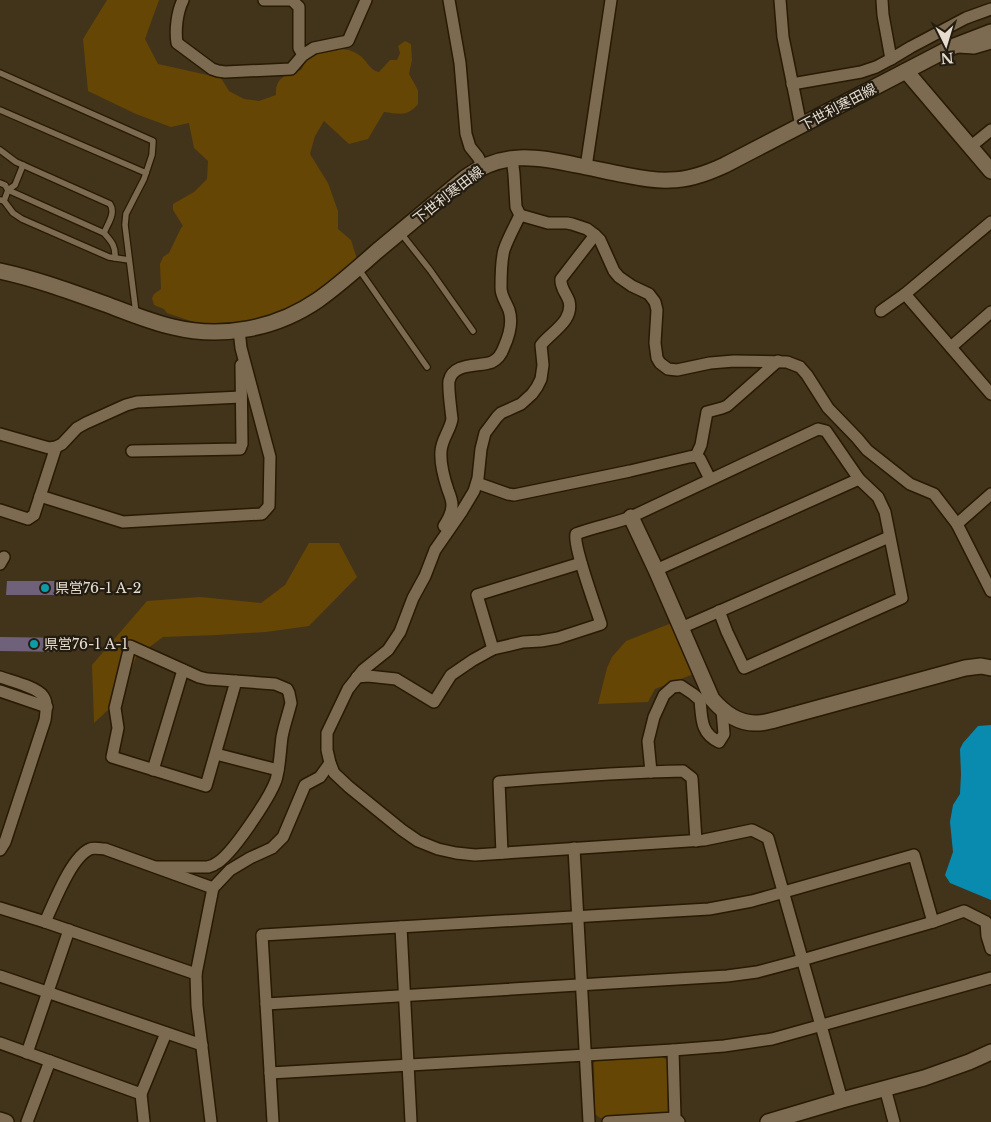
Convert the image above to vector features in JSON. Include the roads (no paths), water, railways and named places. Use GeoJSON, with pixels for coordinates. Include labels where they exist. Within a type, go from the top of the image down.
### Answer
{"type":"FeatureCollection","features":[{"type":"Feature","properties":{"kind":"main road","name":"下世利寒田線"},"geometry":{"type":"LineString","coordinates":[[0,271],[55,286],[184,330],[204,332],[256,328],[301,310],[318,300],[466,177],[497,161],[526,157],[540,158],[649,179],[670,181],[703,175],[952,47],[991,32]]}},
{"type":"Feature","properties":{"kind":"main road"},"geometry":{"type":"LineString","coordinates":[[906,71],[991,172]]}},
{"type":"Feature","properties":{"kind":"main road"},"geometry":{"type":"LineString","coordinates":[[630,517],[656,570],[712,699],[722,710],[734,718],[744,722],[758,723],[965,668],[981,666],[991,668]]}},
{"type":"Feature","properties":{"kind":"main road"},"geometry":{"type":"LineString","coordinates":[[768,1122],[924,1078],[991,1052]]}},
{"type":"Feature","properties":{"kind":"main road"},"geometry":{"type":"LineString","coordinates":[[0,1120],[6,1122]]}},
{"type":"Feature","properties":{"kind":"street"},"geometry":{"type":"LineString","coordinates":[[183,0],[178,21],[176,43],[212,69],[226,72],[291,69],[304,55],[314,48],[348,42],[366,0]]}},
{"type":"Feature","properties":{"kind":"street"},"geometry":{"type":"LineString","coordinates":[[264,0],[292,0],[299,7],[299,48],[304,55]]}},
{"type":"Feature","properties":{"kind":"street"},"geometry":{"type":"LineString","coordinates":[[449,0],[460,63],[467,139],[483,167]]}},
{"type":"Feature","properties":{"kind":"street"},"geometry":{"type":"LineString","coordinates":[[586,167],[611,0]]}},
{"type":"Feature","properties":{"kind":"street"},"geometry":{"type":"LineString","coordinates":[[780,0],[783,37],[801,126]]}},
{"type":"Feature","properties":{"kind":"street"},"geometry":{"type":"LineString","coordinates":[[882,0],[891,59]]}},
{"type":"Feature","properties":{"kind":"street"},"geometry":{"type":"LineString","coordinates":[[792,84],[861,72],[891,59],[966,18],[991,9]]}},
{"type":"Feature","properties":{"kind":"street"},"geometry":{"type":"LineString","coordinates":[[952,47],[974,48],[991,43]]}},
{"type":"Feature","properties":{"kind":"street"},"geometry":{"type":"LineString","coordinates":[[970,148],[991,130]]}},
{"type":"Feature","properties":{"kind":"street"},"geometry":{"type":"LineString","coordinates":[[512,158],[516,207],[520,214],[548,223],[567,223],[587,229],[603,244],[611,264],[619,277],[649,294],[655,302],[657,310],[655,343],[658,361],[663,366],[674,370],[724,361],[778,361],[794,364],[804,370],[828,408],[866,450],[910,484],[934,494],[957,524],[990,588]]}},
{"type":"Feature","properties":{"kind":"street"},"geometry":{"type":"LineString","coordinates":[[432,556],[430,546],[446,524],[452,508],[440,455],[441,446],[452,419],[450,379],[457,370],[472,365],[492,362],[498,358],[504,349],[509,332],[510,319],[509,309],[503,299],[501,290],[504,253],[520,214]]}},
{"type":"Feature","properties":{"kind":"street"},"geometry":{"type":"LineString","coordinates":[[881,311],[905,294],[991,222]]}},
{"type":"Feature","properties":{"kind":"street"},"geometry":{"type":"LineString","coordinates":[[595,235],[561,279],[560,282],[570,308],[562,324],[541,345],[543,365],[541,379],[537,388],[521,404],[501,413],[485,432],[477,483],[469,500],[440,541],[432,556],[397,638],[388,650],[363,670],[348,689],[327,733],[327,750],[330,763],[334,773],[349,787],[402,830],[418,841],[438,849],[456,853],[502,853],[696,841],[752,830],[768,838],[842,1100]]}},
{"type":"Feature","properties":{"kind":"street"},"geometry":{"type":"LineString","coordinates":[[905,294],[991,394]]}},
{"type":"Feature","properties":{"kind":"street"},"geometry":{"type":"LineString","coordinates":[[951,347],[991,312]]}},
{"type":"Feature","properties":{"kind":"street"},"geometry":{"type":"LineString","coordinates":[[132,451],[240,448],[242,444],[241,348],[239,330]]}},
{"type":"Feature","properties":{"kind":"street"},"geometry":{"type":"LineString","coordinates":[[40,496],[123,522],[262,514],[270,506],[270,457],[241,348]]}},
{"type":"Feature","properties":{"kind":"street"},"geometry":{"type":"LineString","coordinates":[[696,456],[701,445],[707,412],[727,406],[778,361]]}},
{"type":"Feature","properties":{"kind":"street"},"geometry":{"type":"LineString","coordinates":[[0,434],[49,448],[56,447],[62,444],[77,428],[86,423],[137,402],[241,397]]}},
{"type":"Feature","properties":{"kind":"street"},"geometry":{"type":"LineString","coordinates":[[357,677],[368,676],[396,679],[434,702],[451,675],[493,649],[523,642],[541,642],[601,624],[581,563],[575,538],[576,534],[630,517],[818,429],[826,432],[858,479],[878,497],[886,512],[889,537],[902,598],[744,668],[719,611]]}},
{"type":"Feature","properties":{"kind":"street"},"geometry":{"type":"LineString","coordinates":[[0,510],[28,519],[34,516],[56,447]]}},
{"type":"Feature","properties":{"kind":"street"},"geometry":{"type":"LineString","coordinates":[[477,483],[514,495],[696,456],[700,459],[710,480]]}},
{"type":"Feature","properties":{"kind":"street"},"geometry":{"type":"LineString","coordinates":[[656,570],[858,479]]}},
{"type":"Feature","properties":{"kind":"street"},"geometry":{"type":"LineString","coordinates":[[957,524],[991,494]]}},
{"type":"Feature","properties":{"kind":"street"},"geometry":{"type":"LineString","coordinates":[[681,628],[889,537]]}},
{"type":"Feature","properties":{"kind":"street"},"geometry":{"type":"LineString","coordinates":[[493,649],[477,595],[581,563]]}},
{"type":"Feature","properties":{"kind":"street"},"geometry":{"type":"LineString","coordinates":[[157,868],[216,864],[256,817],[276,781],[282,734],[290,703],[289,694],[287,689],[275,684],[207,679],[130,646],[114,708],[118,728],[112,758],[206,786],[236,682]]}},
{"type":"Feature","properties":{"kind":"street"},"geometry":{"type":"LineString","coordinates":[[153,770],[183,670]]}},
{"type":"Feature","properties":{"kind":"street"},"geometry":{"type":"LineString","coordinates":[[0,677],[36,690],[43,696],[47,707],[45,720],[5,842],[0,850]]}},
{"type":"Feature","properties":{"kind":"street"},"geometry":{"type":"LineString","coordinates":[[651,772],[648,741],[654,717],[664,696],[673,687],[681,686],[700,700],[702,724],[712,738],[719,742],[724,734],[722,710]]}},
{"type":"Feature","properties":{"kind":"street"},"geometry":{"type":"LineString","coordinates":[[0,691],[47,707]]}},
{"type":"Feature","properties":{"kind":"street"},"geometry":{"type":"LineString","coordinates":[[216,754],[278,770]]}},
{"type":"Feature","properties":{"kind":"street"},"geometry":{"type":"LineString","coordinates":[[211,1122],[197,1006],[196,974],[213,888],[230,870],[272,848],[283,838],[306,785],[320,776],[330,763]]}},
{"type":"Feature","properties":{"kind":"street"},"geometry":{"type":"LineString","coordinates":[[502,853],[499,782],[651,772],[683,771],[692,778],[696,841]]}},
{"type":"Feature","properties":{"kind":"street"},"geometry":{"type":"LineString","coordinates":[[45,922],[70,870],[79,856],[91,848],[105,849],[213,888]]}},
{"type":"Feature","properties":{"kind":"street"},"geometry":{"type":"LineString","coordinates":[[574,848],[589,1122]]}},
{"type":"Feature","properties":{"kind":"street"},"geometry":{"type":"LineString","coordinates":[[273,1122],[262,935],[709,909],[752,901],[914,855],[933,922]]}},
{"type":"Feature","properties":{"kind":"street"},"geometry":{"type":"LineString","coordinates":[[0,908],[196,974]]}},
{"type":"Feature","properties":{"kind":"street"},"geometry":{"type":"LineString","coordinates":[[266,1004],[727,976],[757,972],[802,960],[933,922],[964,911],[988,921],[988,936],[991,949]]}},
{"type":"Feature","properties":{"kind":"street"},"geometry":{"type":"LineString","coordinates":[[400,927],[411,1122]]}},
{"type":"Feature","properties":{"kind":"street"},"geometry":{"type":"LineString","coordinates":[[27,1053],[69,930]]}},
{"type":"Feature","properties":{"kind":"street"},"geometry":{"type":"LineString","coordinates":[[0,976],[202,1045]]}},
{"type":"Feature","properties":{"kind":"street"},"geometry":{"type":"LineString","coordinates":[[270,1073],[673,1050],[750,1043],[772,1039],[991,978]]}},
{"type":"Feature","properties":{"kind":"street"},"geometry":{"type":"LineString","coordinates":[[144,1122],[141,1094],[166,1033]]}},
{"type":"Feature","properties":{"kind":"street"},"geometry":{"type":"LineString","coordinates":[[0,1043],[141,1094]]}},
{"type":"Feature","properties":{"kind":"street"},"geometry":{"type":"LineString","coordinates":[[608,1122],[677,1120],[673,1050]]}},
{"type":"Feature","properties":{"kind":"street"},"geometry":{"type":"LineString","coordinates":[[26,1122],[50,1061]]}},
{"type":"Feature","properties":{"kind":"street"},"geometry":{"type":"LineString","coordinates":[[885,1088],[894,1122]]}},
{"type":"Feature","properties":{"kind":"lane"},"geometry":{"type":"LineString","coordinates":[[0,74],[153,141],[152,154],[146,173],[126,214],[125,225],[136,315]]}},
{"type":"Feature","properties":{"kind":"lane"},"geometry":{"type":"LineString","coordinates":[[0,110],[146,173]]}},
{"type":"Feature","properties":{"kind":"lane"},"geometry":{"type":"LineString","coordinates":[[0,150],[16,162],[110,204],[113,207],[113,212],[104,233]]}},
{"type":"Feature","properties":{"kind":"lane"},"geometry":{"type":"LineString","coordinates":[[23,165],[15,185],[8,190],[2,200],[13,213],[22,219],[109,257],[130,260]]}},
{"type":"Feature","properties":{"kind":"lane"},"geometry":{"type":"LineString","coordinates":[[0,183],[6,185],[8,190],[104,233],[113,243],[115,258]]}},
{"type":"Feature","properties":{"kind":"lane"},"geometry":{"type":"LineString","coordinates":[[400,232],[430,270],[473,331]]}},
{"type":"Feature","properties":{"kind":"lane"},"geometry":{"type":"LineString","coordinates":[[358,268],[426,367]]}},
{"type":"Feature","properties":{"kind":"water"},"geometry":{"type":"Polygon","coordinates":[[[991,725],[991,900],[950,883],[945,875],[953,852],[950,822],[953,805],[960,794],[960,749],[978,726],[991,725]]]}},
{"type":"Feature","properties":{"kind":"place","name":"県営76-1 A-2"},"geometry":{"type":"Point","coordinates":[45,588]}},
{"type":"Feature","properties":{"kind":"place","name":"県営76-1 A-1"},"geometry":{"type":"Point","coordinates":[34,644]}}]}
